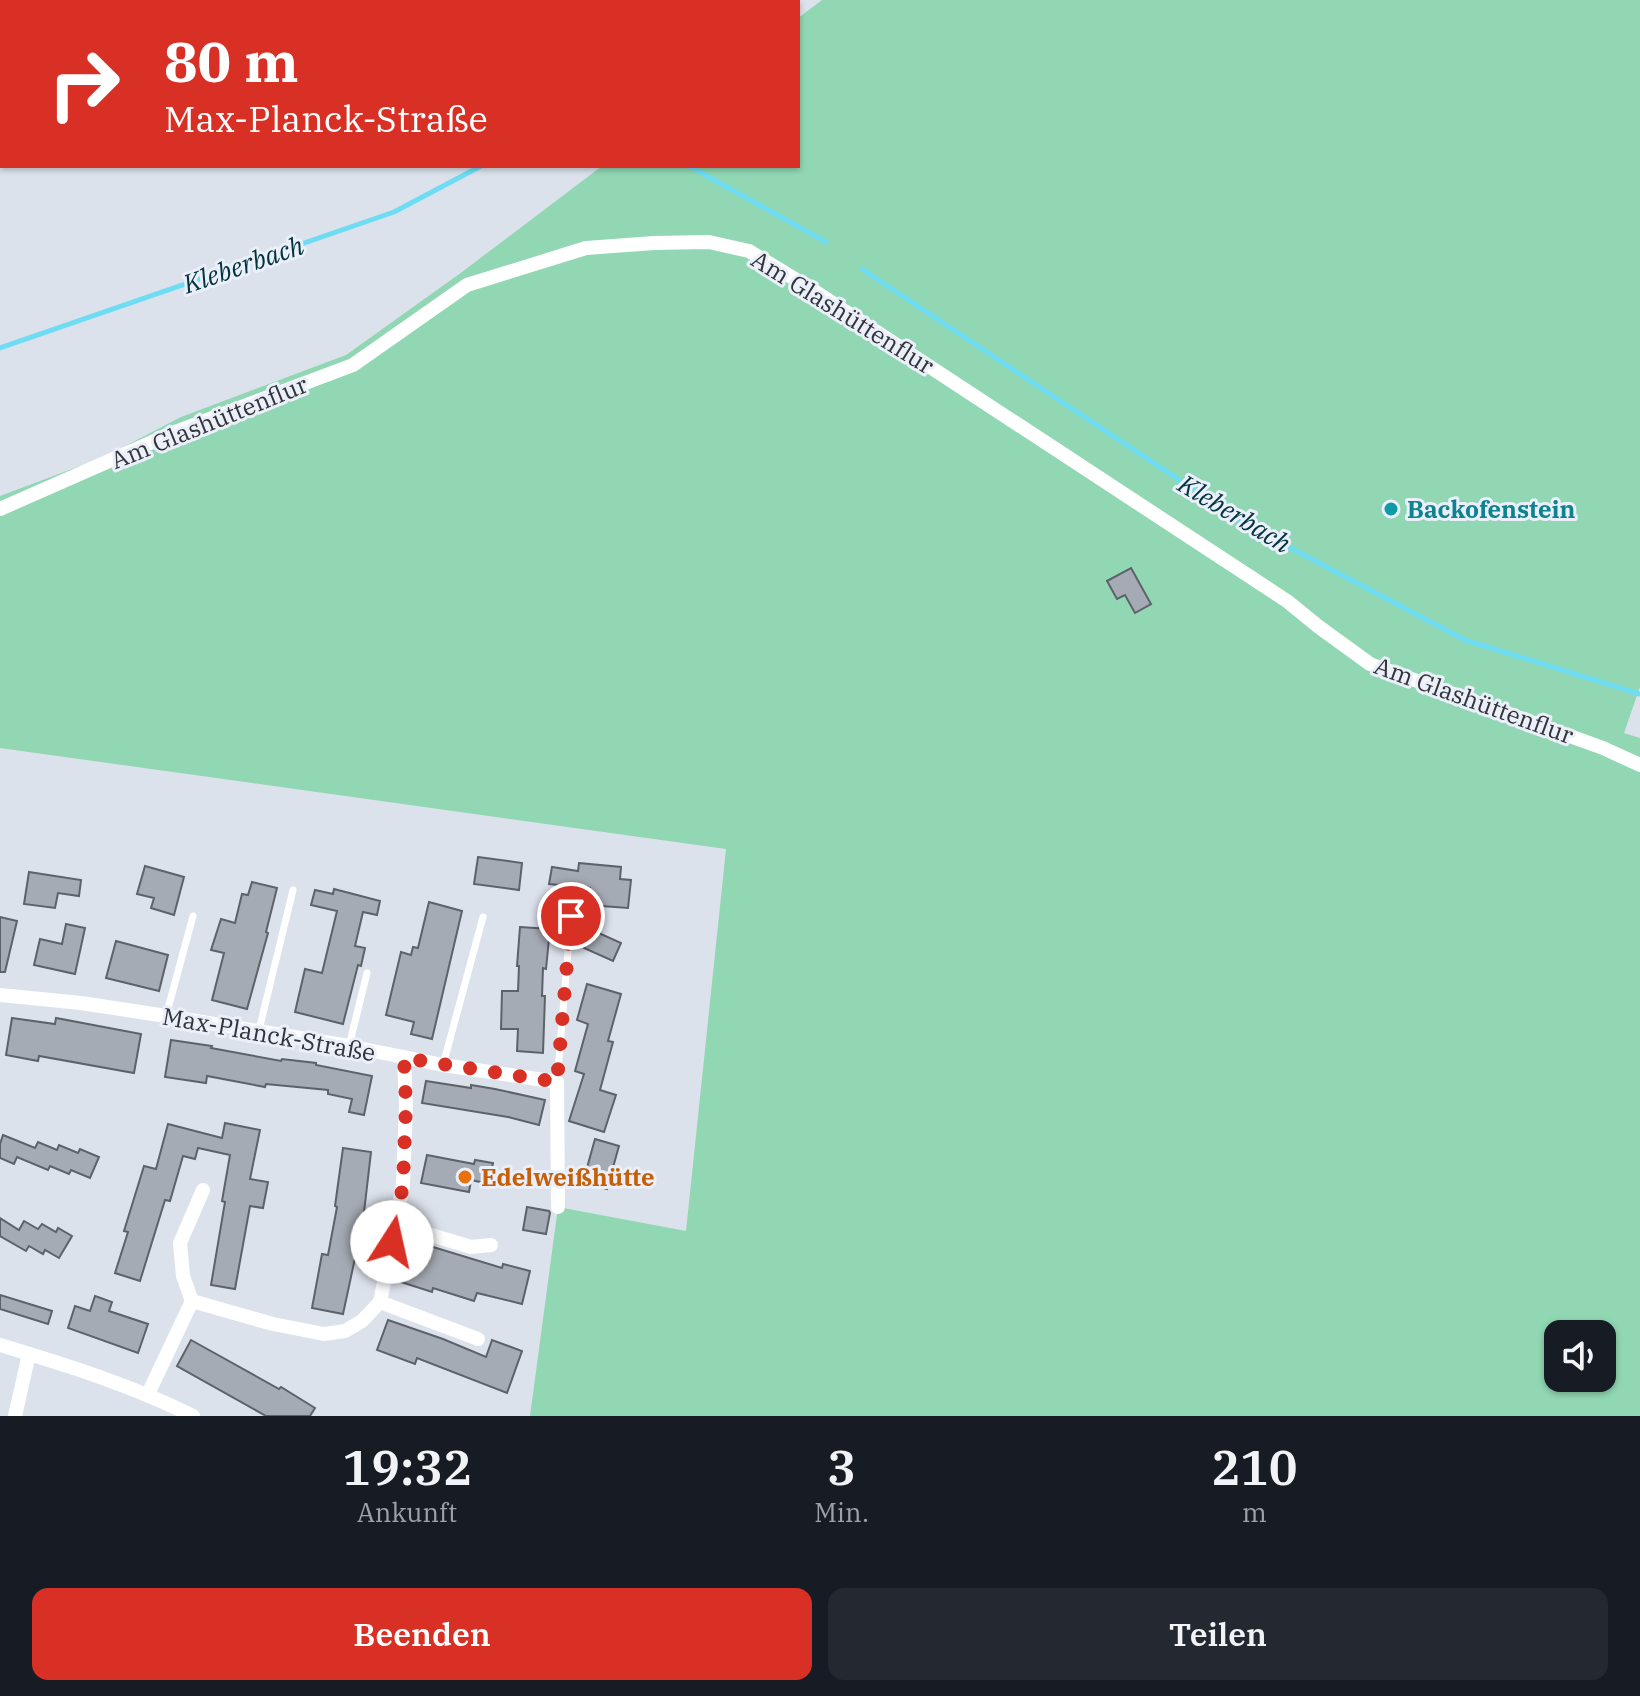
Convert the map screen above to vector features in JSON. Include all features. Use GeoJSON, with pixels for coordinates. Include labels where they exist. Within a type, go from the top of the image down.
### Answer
{"type":"FeatureCollection","features":[{"type":"Feature","properties":{"kind":"street","name":"Am Glashüttenflur"},"geometry":{"type":"LineString","coordinates":[[0,509],[175,432],[353,365],[467,285],[586,248],[709,242],[749,251],[816,292],[1287,601],[1370,664],[1603,748],[1640,765]]}},
{"type":"Feature","properties":{"kind":"street","name":"Max-Planck-Straße"},"geometry":{"type":"LineString","coordinates":[[0,995],[81,1003],[259,1030],[443,1065],[557,1082]]}},
{"type":"Feature","properties":{"kind":"street"},"geometry":{"type":"LineString","coordinates":[[192,1301],[273,1324],[324,1334],[345,1331],[362,1321],[380,1302],[403,1185],[404,1058]]}},
{"type":"Feature","properties":{"kind":"street"},"geometry":{"type":"LineString","coordinates":[[557,1082],[558,1207]]}},
{"type":"Feature","properties":{"kind":"street"},"geometry":{"type":"LineString","coordinates":[[148,1394],[192,1301],[183,1276],[180,1243],[203,1190]]}},
{"type":"Feature","properties":{"kind":"street"},"geometry":{"type":"LineString","coordinates":[[395,1224],[471,1247],[491,1245]]}},
{"type":"Feature","properties":{"kind":"street"},"geometry":{"type":"LineString","coordinates":[[380,1302],[478,1339]]}},
{"type":"Feature","properties":{"kind":"street"},"geometry":{"type":"LineString","coordinates":[[0,1345],[148,1394],[176,1412],[193,1416]]}},
{"type":"Feature","properties":{"kind":"street"},"geometry":{"type":"LineString","coordinates":[[15,1416],[29,1354]]}},
{"type":"Feature","properties":{"kind":"lane"},"geometry":{"type":"LineString","coordinates":[[259,1030],[293,890]]}},
{"type":"Feature","properties":{"kind":"lane"},"geometry":{"type":"LineString","coordinates":[[166,1016],[193,916]]}},
{"type":"Feature","properties":{"kind":"lane"},"geometry":{"type":"LineString","coordinates":[[557,1082],[571,916]]}},
{"type":"Feature","properties":{"kind":"lane"},"geometry":{"type":"LineString","coordinates":[[443,1065],[483,917]]}},
{"type":"Feature","properties":{"kind":"lane"},"geometry":{"type":"LineString","coordinates":[[349,1046],[367,973]]}},
{"type":"Feature","properties":{"kind":"green space"},"geometry":{"type":"Polygon","coordinates":[[[822,0],[1640,0],[1640,687],[1624,733],[1640,738],[1640,1416],[530,1416],[558,1207],[686,1231],[726,849],[0,748],[0,496],[104,457],[181,417],[346,355],[599,168],[800,168],[800,16],[822,0]]]}},
{"type":"Feature","properties":{"kind":"building"},"geometry":{"type":"Polygon","coordinates":[[[1131,568],[1151,604],[1135,613],[1125,595],[1117,599],[1107,581],[1131,568]]]}},
{"type":"Feature","properties":{"kind":"building"},"geometry":{"type":"Polygon","coordinates":[[[478,857],[522,863],[519,890],[474,884],[478,857]]]}},
{"type":"Feature","properties":{"kind":"building"},"geometry":{"type":"Polygon","coordinates":[[[579,863],[621,867],[620,879],[631,880],[628,908],[588,905],[590,888],[549,884],[552,867],[578,871],[579,863]]]}},
{"type":"Feature","properties":{"kind":"building"},"geometry":{"type":"Polygon","coordinates":[[[145,866],[184,877],[174,915],[151,908],[154,898],[137,894],[145,866]]]}},
{"type":"Feature","properties":{"kind":"building"},"geometry":{"type":"Polygon","coordinates":[[[29,872],[81,880],[79,896],[58,893],[55,908],[24,904],[29,872]]]}},
{"type":"Feature","properties":{"kind":"building"},"geometry":{"type":"Polygon","coordinates":[[[252,882],[277,888],[247,1009],[212,1000],[224,953],[211,950],[221,919],[235,923],[242,894],[248,895],[252,882]]]}},
{"type":"Feature","properties":{"kind":"building"},"geometry":{"type":"Polygon","coordinates":[[[334,889],[380,901],[377,915],[363,912],[355,946],[365,948],[343,1024],[295,1012],[305,969],[322,973],[337,911],[311,905],[315,890],[333,894],[334,889]]]}},
{"type":"Feature","properties":{"kind":"building"},"geometry":{"type":"Polygon","coordinates":[[[429,902],[462,911],[432,1039],[411,1034],[414,1022],[386,1015],[401,952],[411,955],[413,947],[418,948],[429,902]]]}},
{"type":"Feature","properties":{"kind":"building"},"geometry":{"type":"Polygon","coordinates":[[[0,917],[17,921],[5,972],[0,972],[0,917]]]}},
{"type":"Feature","properties":{"kind":"building"},"geometry":{"type":"Polygon","coordinates":[[[66,924],[85,928],[75,974],[34,965],[40,939],[62,944],[66,924]]]}},
{"type":"Feature","properties":{"kind":"building"},"geometry":{"type":"Polygon","coordinates":[[[520,927],[550,929],[546,969],[543,968],[543,1053],[517,1051],[518,1029],[501,1029],[502,991],[518,991],[520,927]]]}},
{"type":"Feature","properties":{"kind":"building"},"geometry":{"type":"Polygon","coordinates":[[[592,930],[621,943],[613,961],[584,948],[592,930]]]}},
{"type":"Feature","properties":{"kind":"building"},"geometry":{"type":"Polygon","coordinates":[[[116,941],[168,955],[159,991],[106,978],[116,941]]]}},
{"type":"Feature","properties":{"kind":"building"},"geometry":{"type":"Polygon","coordinates":[[[587,984],[621,994],[608,1041],[613,1042],[600,1090],[616,1095],[604,1132],[569,1121],[584,1074],[575,1071],[588,1024],[577,1020],[587,984]]]}},
{"type":"Feature","properties":{"kind":"building"},"geometry":{"type":"Polygon","coordinates":[[[12,1018],[55,1024],[56,1018],[141,1034],[134,1073],[39,1056],[38,1061],[6,1055],[12,1018]]]}},
{"type":"Feature","properties":{"kind":"building"},"geometry":{"type":"Polygon","coordinates":[[[171,1040],[281,1061],[316,1063],[372,1076],[364,1115],[349,1112],[352,1099],[328,1094],[328,1090],[266,1084],[265,1087],[207,1076],[206,1083],[165,1077],[171,1040]]]}},
{"type":"Feature","properties":{"kind":"building"},"geometry":{"type":"Polygon","coordinates":[[[426,1081],[471,1088],[471,1085],[545,1100],[539,1125],[422,1103],[426,1081]]]}},
{"type":"Feature","properties":{"kind":"building"},"geometry":{"type":"Polygon","coordinates":[[[225,1123],[260,1130],[250,1179],[268,1182],[263,1208],[250,1206],[235,1289],[211,1285],[230,1155],[198,1148],[195,1159],[183,1156],[170,1201],[165,1200],[140,1281],[115,1273],[144,1166],[156,1169],[168,1124],[222,1138],[225,1123]]]}},
{"type":"Feature","properties":{"kind":"building"},"geometry":{"type":"Polygon","coordinates":[[[3,1135],[35,1148],[38,1142],[57,1150],[59,1145],[78,1153],[80,1149],[99,1157],[90,1178],[50,1166],[48,1170],[17,1157],[14,1164],[0,1158],[3,1135]]]}},
{"type":"Feature","properties":{"kind":"building"},"geometry":{"type":"Polygon","coordinates":[[[595,1139],[619,1146],[607,1189],[583,1182],[595,1139]]]}},
{"type":"Feature","properties":{"kind":"building"},"geometry":{"type":"Polygon","coordinates":[[[343,1148],[371,1152],[363,1221],[343,1314],[312,1308],[322,1254],[328,1255],[343,1148]]]}},
{"type":"Feature","properties":{"kind":"building"},"geometry":{"type":"Polygon","coordinates":[[[427,1155],[474,1164],[475,1160],[493,1163],[489,1184],[471,1180],[469,1192],[421,1183],[427,1155]]]}},
{"type":"Feature","properties":{"kind":"building"},"geometry":{"type":"Polygon","coordinates":[[[527,1207],[549,1211],[546,1234],[523,1230],[527,1207]]]}},
{"type":"Feature","properties":{"kind":"building"},"geometry":{"type":"Polygon","coordinates":[[[0,1218],[19,1230],[24,1221],[38,1229],[42,1224],[56,1232],[58,1228],[72,1236],[59,1258],[29,1246],[26,1251],[0,1236],[0,1218]]]}},
{"type":"Feature","properties":{"kind":"building"},"geometry":{"type":"Polygon","coordinates":[[[410,1240],[502,1268],[503,1264],[530,1271],[522,1304],[477,1293],[474,1301],[398,1281],[410,1240]]]}},
{"type":"Feature","properties":{"kind":"building"},"geometry":{"type":"Polygon","coordinates":[[[0,1295],[52,1311],[48,1324],[0,1309],[0,1295]]]}},
{"type":"Feature","properties":{"kind":"building"},"geometry":{"type":"Polygon","coordinates":[[[95,1296],[112,1302],[109,1311],[148,1324],[138,1353],[68,1328],[75,1306],[90,1311],[95,1296]]]}},
{"type":"Feature","properties":{"kind":"building"},"geometry":{"type":"Polygon","coordinates":[[[388,1320],[486,1357],[492,1340],[522,1351],[507,1393],[417,1358],[415,1364],[377,1350],[388,1320]]]}},
{"type":"Feature","properties":{"kind":"building"},"geometry":{"type":"Polygon","coordinates":[[[191,1340],[315,1408],[310,1416],[266,1416],[177,1366],[191,1340]]]}},
{"type":"Feature","properties":{"kind":"waterway","name":"Kleberbach"},"geometry":{"type":"LineString","coordinates":[[0,348],[394,212],[477,168]]}},
{"type":"Feature","properties":{"kind":"waterway","name":"Kleberbach"},"geometry":{"type":"LineString","coordinates":[[693,168],[826,242]]}},
{"type":"Feature","properties":{"kind":"waterway","name":"Kleberbach"},"geometry":{"type":"LineString","coordinates":[[862,269],[1247,525],[1465,640],[1640,694]]}},
{"type":"Feature","properties":{"kind":"place","name":"Backofenstein"},"geometry":{"type":"Point","coordinates":[1391,509]}},
{"type":"Feature","properties":{"kind":"place","name":"Edelweißhütte"},"geometry":{"type":"Point","coordinates":[465,1177]}},
{"type":"Feature","properties":{"kind":"route"},"geometry":{"type":"LineString","coordinates":[[392,1242],[403,1185],[404,1058],[557,1082],[571,916]]}}]}
